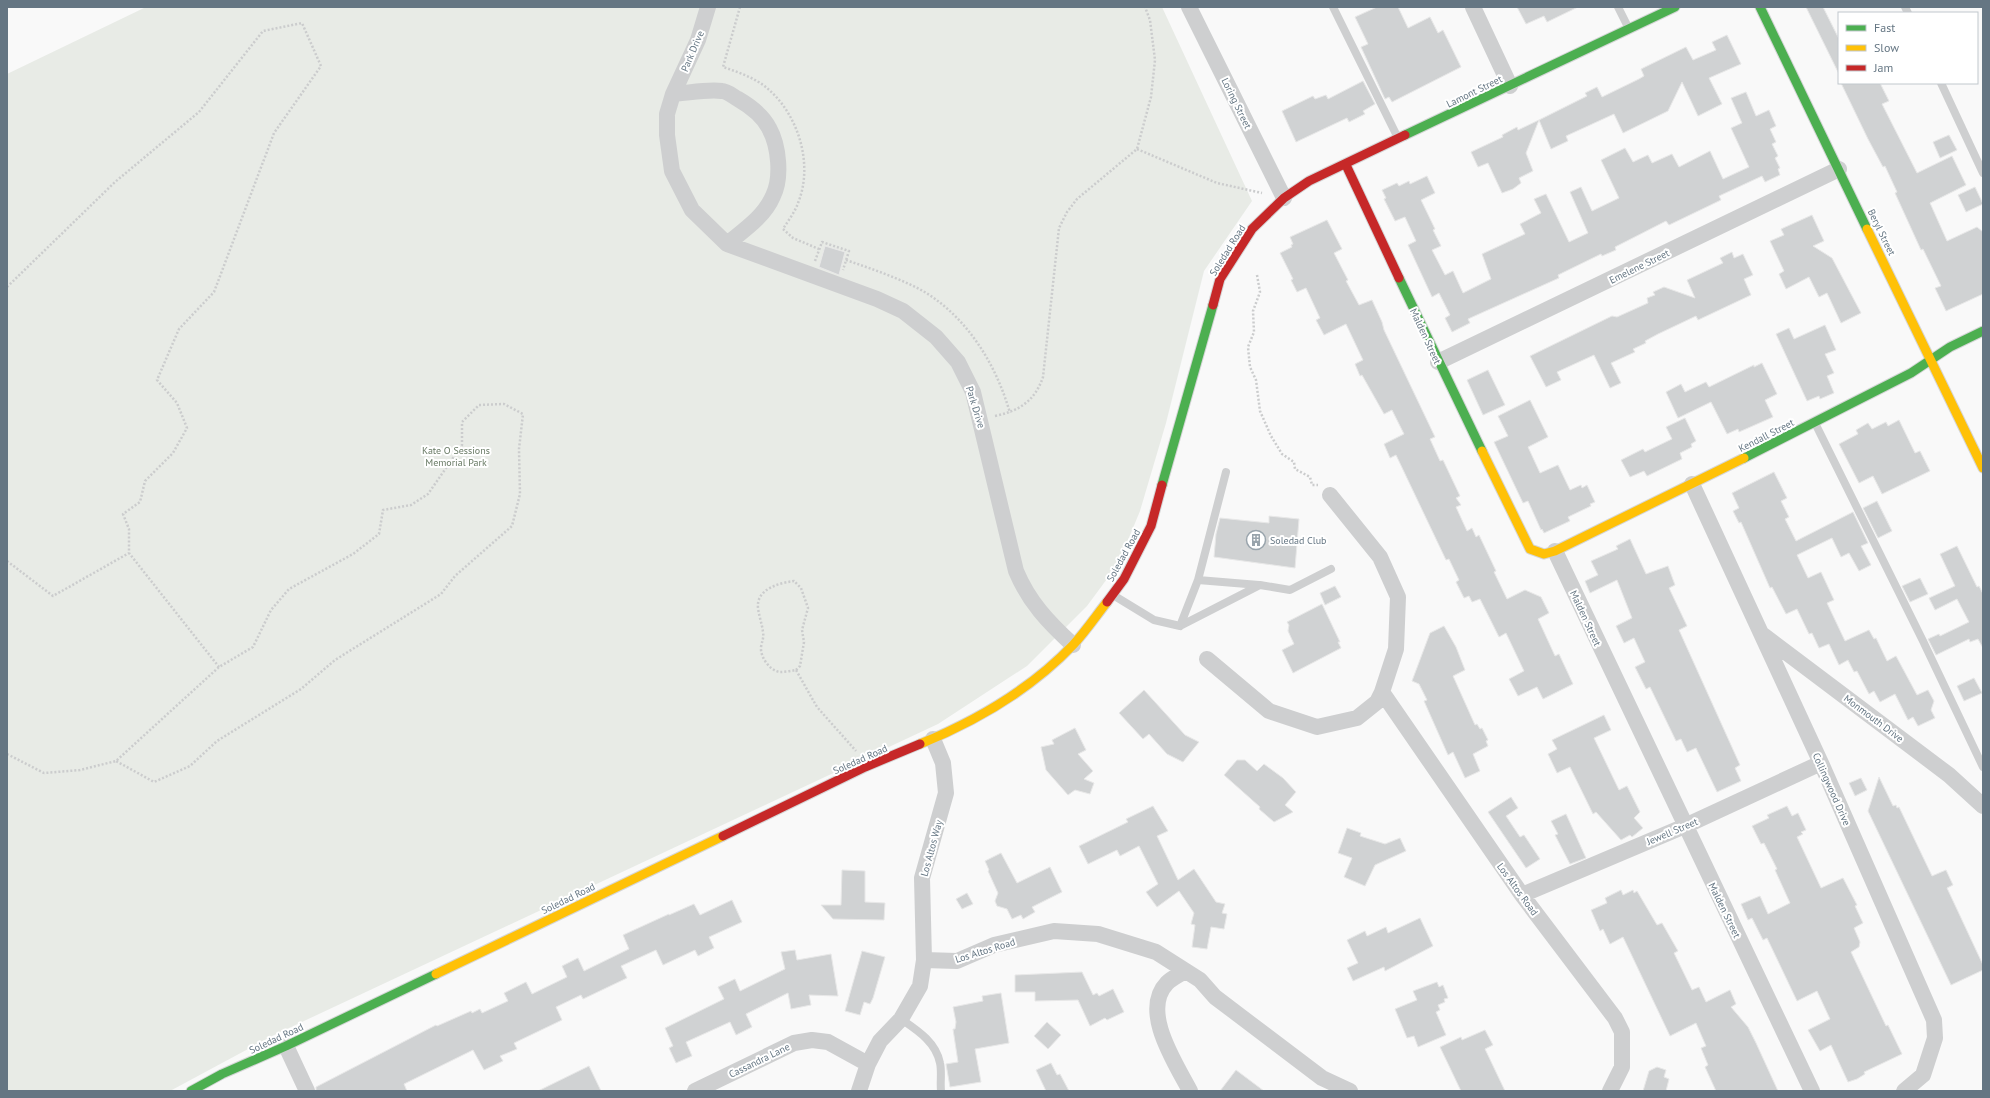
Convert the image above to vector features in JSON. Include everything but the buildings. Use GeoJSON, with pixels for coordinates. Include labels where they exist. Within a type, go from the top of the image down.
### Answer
{"type":"FeatureCollection","features":[{"type":"Feature","properties":{"kind":"street","name":"Park Drive"},"geometry":{"type":"LineString","coordinates":[[708,7],[698,40],[673,94],[667,114],[667,135],[672,171],[692,210],[727,244],[877,299],[903,311],[936,337],[958,362],[973,392],[981,419],[1016,571],[1033,604],[1073,645]]}},
{"type":"Feature","properties":{"kind":"street","name":"Loring Street"},"geometry":{"type":"LineString","coordinates":[[1189,7],[1284,198]]}},
{"type":"Feature","properties":{"kind":"street"},"geometry":{"type":"LineString","coordinates":[[1473,7],[1510,86]]}},
{"type":"Feature","properties":{"kind":"street","name":"Lamont Street"},"geometry":{"type":"LineString","coordinates":[[1284,198],[1309,181],[1346,165],[1675,7]]}},
{"type":"Feature","properties":{"kind":"street","name":"Beryl Street"},"geometry":{"type":"LineString","coordinates":[[1760,7],[1983,468]]}},
{"type":"Feature","properties":{"kind":"street"},"geometry":{"type":"LineString","coordinates":[[673,94],[723,91],[744,102],[759,115],[769,128],[775,146],[778,166],[778,182],[774,196],[765,211],[727,244]]}},
{"type":"Feature","properties":{"kind":"street","name":"Malden Street"},"geometry":{"type":"LineString","coordinates":[[1346,165],[1438,362],[1530,549],[1544,554],[1555,552],[1812,1091]]}},
{"type":"Feature","properties":{"kind":"street","name":"Emelene Street"},"geometry":{"type":"LineString","coordinates":[[1438,362],[1839,169]]}},
{"type":"Feature","properties":{"kind":"street","name":"Soledad Road"},"geometry":{"type":"LineString","coordinates":[[191,1091],[222,1074],[286,1046],[865,767],[933,739],[990,710],[1036,679],[1073,645],[1113,595],[1124,579],[1152,526],[1220,279],[1252,229],[1284,198]]}},
{"type":"Feature","properties":{"kind":"street","name":"Kendall Street"},"geometry":{"type":"LineString","coordinates":[[1555,552],[1911,373],[1930,360],[1983,331]]}},
{"type":"Feature","properties":{"kind":"street","name":"Collingwood Drive"},"geometry":{"type":"LineString","coordinates":[[1692,484],[1821,763],[1934,1020],[1935,1038],[1923,1075],[1904,1091]]}},
{"type":"Feature","properties":{"kind":"street"},"geometry":{"type":"LineString","coordinates":[[1207,659],[1269,710],[1317,728],[1357,718],[1377,702],[1382,692],[1396,649],[1398,598],[1380,557],[1330,495]]}},
{"type":"Feature","properties":{"kind":"street","name":"Monmouth Drive"},"geometry":{"type":"LineString","coordinates":[[1762,634],[1949,775],[1982,804]]}},
{"type":"Feature","properties":{"kind":"street","name":"Los Altos Road"},"geometry":{"type":"LineString","coordinates":[[1382,692],[1522,895],[1615,1018],[1622,1032],[1622,1067],[1610,1091]]}},
{"type":"Feature","properties":{"kind":"street","name":"Los Altos Way"},"geometry":{"type":"LineString","coordinates":[[924,960],[922,878],[946,793],[943,764],[933,739]]}},
{"type":"Feature","properties":{"kind":"street","name":"Jewell Street"},"geometry":{"type":"LineString","coordinates":[[1522,895],[1685,826],[1821,763]]}},
{"type":"Feature","properties":{"kind":"street","name":"Los Altos Road"},"geometry":{"type":"LineString","coordinates":[[924,960],[957,961],[994,945],[1054,932],[1098,934],[1105,936],[1156,952],[1200,980],[1215,997],[1322,1078],[1350,1091]]}},
{"type":"Feature","properties":{"kind":"street"},"geometry":{"type":"LineString","coordinates":[[859,1091],[868,1064],[880,1041],[901,1019],[920,986],[924,960]]}},
{"type":"Feature","properties":{"kind":"street"},"geometry":{"type":"LineString","coordinates":[[1185,971],[1166,983],[1157,1003],[1156,1012],[1158,1022],[1171,1056],[1190,1091]]}},
{"type":"Feature","properties":{"kind":"street","name":"Cassandra Lane"},"geometry":{"type":"LineString","coordinates":[[695,1091],[794,1044],[812,1040],[828,1042],[868,1064]]}},
{"type":"Feature","properties":{"kind":"street"},"geometry":{"type":"LineString","coordinates":[[286,1046],[308,1091]]}},
{"type":"Feature","properties":{"kind":"lane"},"geometry":{"type":"LineString","coordinates":[[1333,7],[1399,139]]}},
{"type":"Feature","properties":{"kind":"lane"},"geometry":{"type":"LineString","coordinates":[[1618,7],[1629,29]]}},
{"type":"Feature","properties":{"kind":"lane"},"geometry":{"type":"LineString","coordinates":[[1941,84],[1983,173]]}},
{"type":"Feature","properties":{"kind":"lane"},"geometry":{"type":"LineString","coordinates":[[1814,422],[1923,641],[1983,767]]}},
{"type":"Feature","properties":{"kind":"lane"},"geometry":{"type":"LineString","coordinates":[[1180,626],[1198,580],[1226,472]]}},
{"type":"Feature","properties":{"kind":"lane"},"geometry":{"type":"LineString","coordinates":[[1198,580],[1260,585],[1290,590],[1331,569]]}},
{"type":"Feature","properties":{"kind":"lane"},"geometry":{"type":"LineString","coordinates":[[1113,595],[1154,620],[1180,626],[1260,585]]}},
{"type":"Feature","properties":{"kind":"lane"},"geometry":{"type":"LineString","coordinates":[[901,1019],[920,1032],[938,1054],[941,1091]]}},
{"type":"Feature","properties":{"kind":"path"},"geometry":{"type":"LineString","coordinates":[[981,419],[1010,412],[1022,406],[1038,390],[1043,377],[1059,228],[1067,212],[1077,199],[1137,149],[1151,97],[1155,60],[1150,20],[1145,7]]}},
{"type":"Feature","properties":{"kind":"path"},"geometry":{"type":"LineString","coordinates":[[7,287],[115,182],[200,112],[263,31],[302,23],[321,66],[274,133],[214,292],[179,329],[157,380],[177,403],[187,428],[173,453],[145,482],[140,502],[123,514],[129,529],[129,553],[219,667]]}},
{"type":"Feature","properties":{"kind":"path"},"geometry":{"type":"LineString","coordinates":[[1137,149],[1217,183],[1284,198]]}},
{"type":"Feature","properties":{"kind":"path"},"geometry":{"type":"LineString","coordinates":[[810,275],[822,242],[849,251],[838,285]]}},
{"type":"Feature","properties":{"kind":"path"},"geometry":{"type":"LineString","coordinates":[[1257,275],[1260,292],[1252,311],[1254,332],[1248,347],[1250,367],[1256,380],[1260,411],[1271,436],[1282,454],[1294,462],[1296,469],[1310,477],[1312,485],[1330,484],[1330,495]]}},
{"type":"Feature","properties":{"kind":"path"},"geometry":{"type":"LineString","coordinates":[[7,754],[44,773],[80,770],[116,761],[219,667],[253,648],[271,610],[288,589],[353,554],[379,534],[383,510],[411,505],[428,494],[462,445],[462,422],[478,405],[504,404],[523,414],[519,449],[520,494],[512,526],[455,576],[441,594],[335,660],[301,688],[217,741],[190,766],[154,782],[116,761]]}},
{"type":"Feature","properties":{"kind":"path"},"geometry":{"type":"LineString","coordinates":[[7,561],[53,596],[129,553]]}},
{"type":"Feature","properties":{"kind":"path"},"geometry":{"type":"LineString","coordinates":[[794,581],[801,588],[808,608],[802,630],[804,642],[800,666],[796,670],[779,672],[770,667],[764,658],[761,648],[764,638],[758,607],[759,599],[765,591],[784,582],[794,581]]}},
{"type":"Feature","properties":{"kind":"path"},"geometry":{"type":"LineString","coordinates":[[796,670],[817,708],[855,748],[865,767]]}},
{"type":"Feature","properties":{"kind":"green space","name":"Kate O Sessions Memorial Park"},"geometry":{"type":"Polygon","coordinates":[[[146,7],[1162,7],[1252,201],[1204,271],[1166,423],[1140,511],[1118,564],[1087,606],[1027,666],[938,724],[272,1036],[170,1091],[7,1091],[7,74],[146,7]]]}},
{"type":"Feature","properties":{"kind":"traffic: fast"},"geometry":{"type":"LineString","coordinates":[[1405,135],[1675,7]]}},
{"type":"Feature","properties":{"kind":"traffic: fast"},"geometry":{"type":"LineString","coordinates":[[1760,7],[1867,229]]}},
{"type":"Feature","properties":{"kind":"traffic: fast"},"geometry":{"type":"LineString","coordinates":[[1399,278],[1482,451]]}},
{"type":"Feature","properties":{"kind":"traffic: fast"},"geometry":{"type":"LineString","coordinates":[[1162,485],[1213,305]]}},
{"type":"Feature","properties":{"kind":"traffic: fast"},"geometry":{"type":"LineString","coordinates":[[1744,458],[1911,373],[1950,347],[1983,331]]}},
{"type":"Feature","properties":{"kind":"traffic: fast"},"geometry":{"type":"LineString","coordinates":[[191,1091],[222,1074],[286,1046],[436,974]]}},
{"type":"Feature","properties":{"kind":"traffic: slow"},"geometry":{"type":"LineString","coordinates":[[1867,229],[1983,468]]}},
{"type":"Feature","properties":{"kind":"traffic: slow"},"geometry":{"type":"LineString","coordinates":[[1482,451],[1530,549],[1544,554],[1555,551],[1744,458]]}},
{"type":"Feature","properties":{"kind":"traffic: slow"},"geometry":{"type":"LineString","coordinates":[[920,744],[962,725],[1021,690],[1057,661],[1073,645],[1107,602]]}},
{"type":"Feature","properties":{"kind":"traffic: slow"},"geometry":{"type":"LineString","coordinates":[[436,974],[723,836]]}},
{"type":"Feature","properties":{"kind":"traffic: jam"},"geometry":{"type":"LineString","coordinates":[[1213,305],[1220,279],[1252,229],[1284,198],[1309,181],[1405,135]]}},
{"type":"Feature","properties":{"kind":"traffic: jam"},"geometry":{"type":"LineString","coordinates":[[1346,165],[1399,278]]}},
{"type":"Feature","properties":{"kind":"traffic: jam"},"geometry":{"type":"LineString","coordinates":[[1107,602],[1124,579],[1151,526],[1162,485]]}},
{"type":"Feature","properties":{"kind":"traffic: jam"},"geometry":{"type":"LineString","coordinates":[[723,836],[865,767],[920,744]]}},
{"type":"Feature","properties":{"kind":"place","name":"Soledad Club"},"geometry":{"type":"Point","coordinates":[1256,540]}}]}
